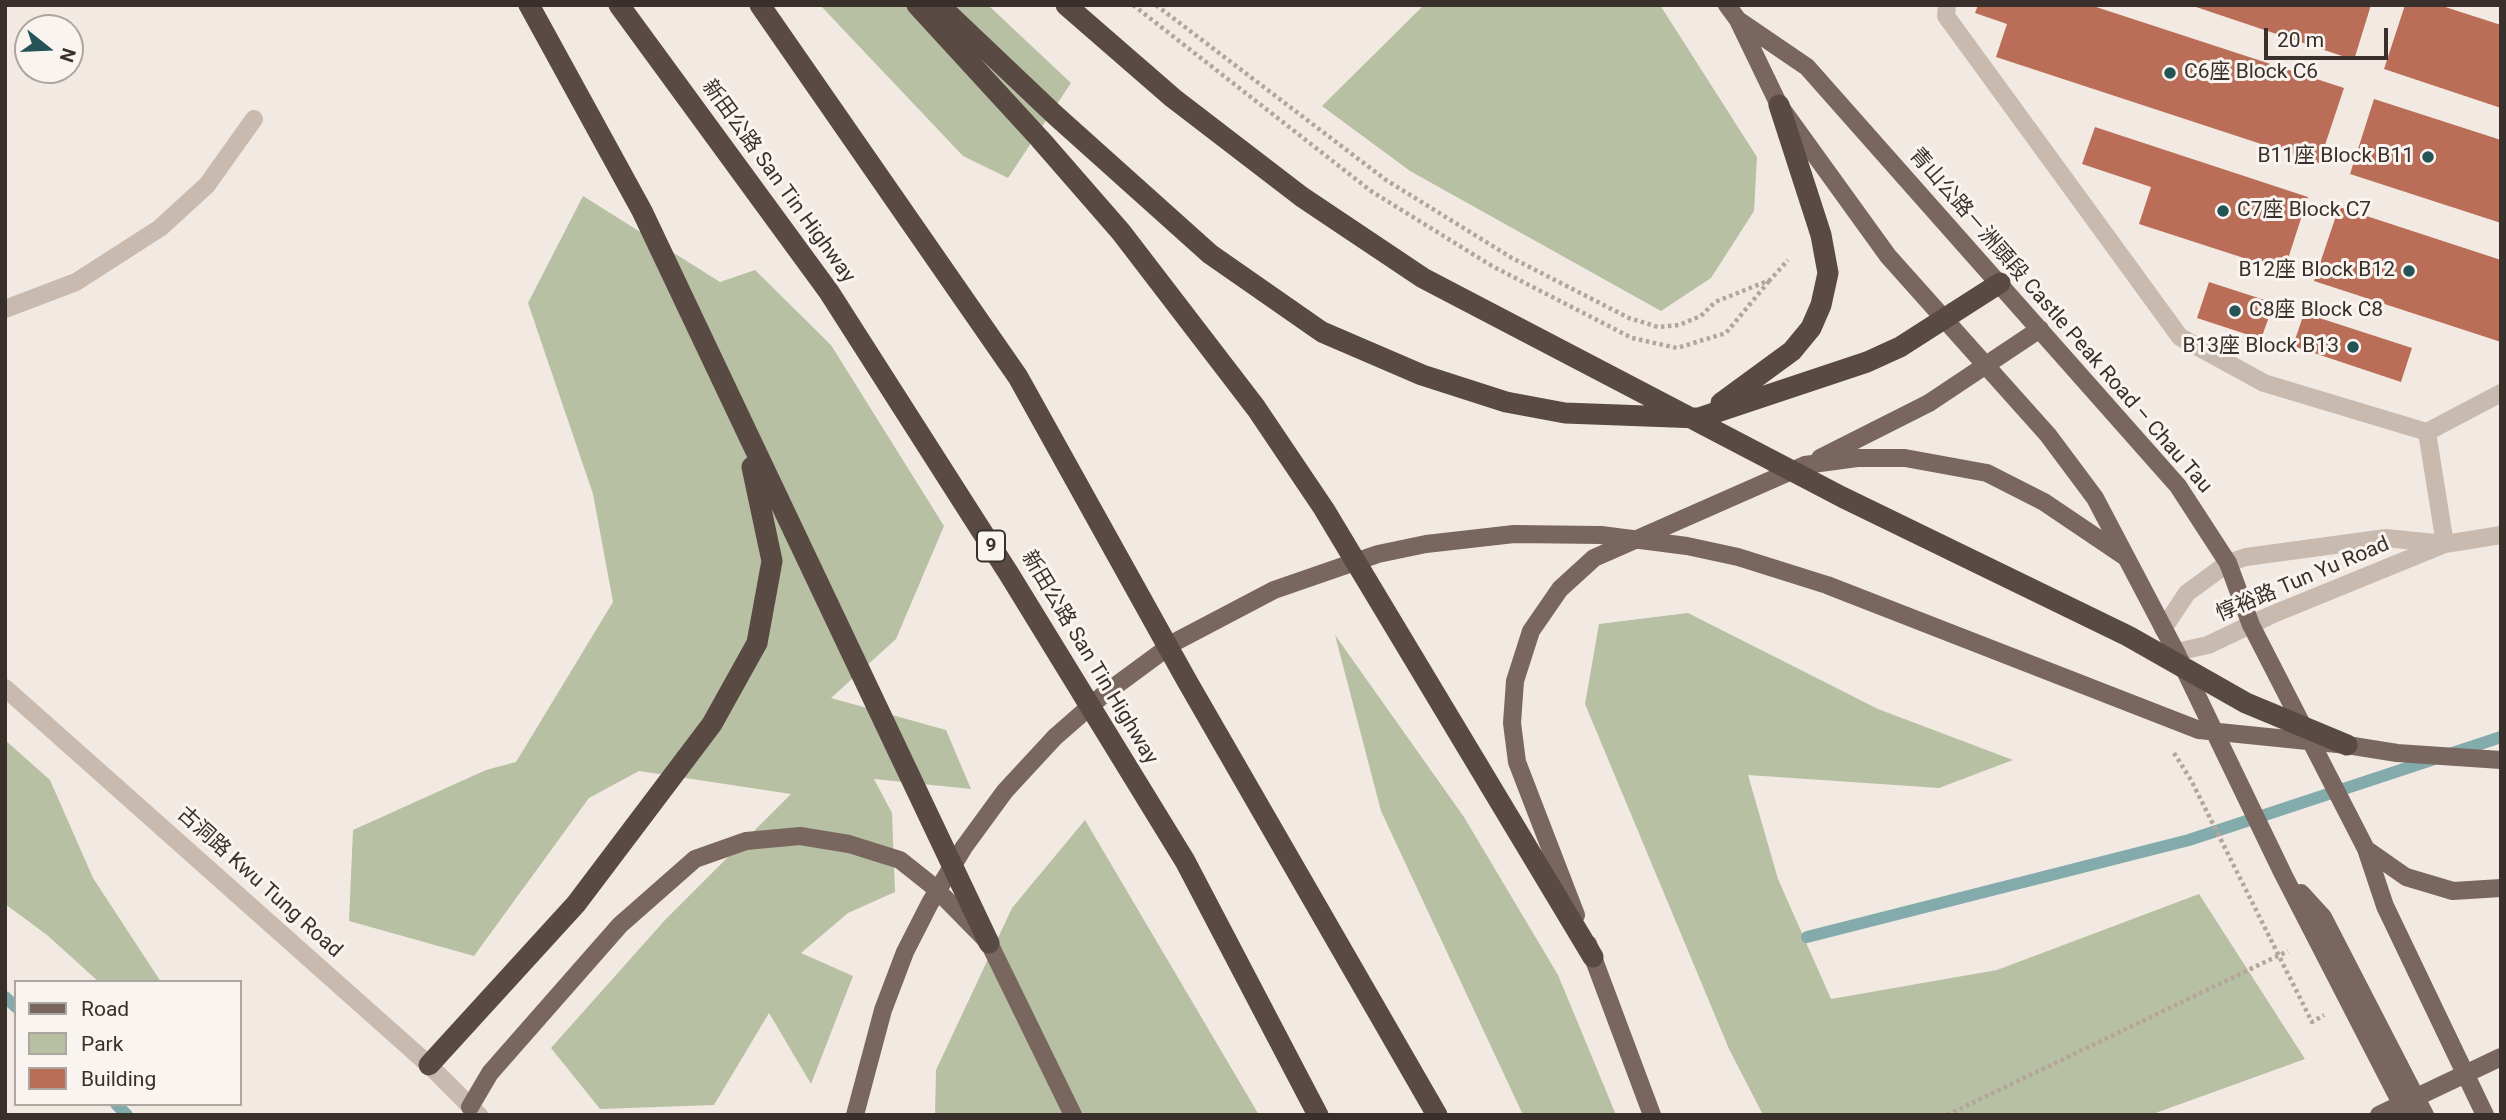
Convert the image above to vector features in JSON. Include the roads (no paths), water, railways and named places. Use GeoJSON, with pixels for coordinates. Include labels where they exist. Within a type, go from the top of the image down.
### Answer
{"type":"FeatureCollection","features":[{"type":"Feature","properties":{"kind":"highway"},"geometry":{"type":"LineString","coordinates":[[529,5],[642,211],[745,435],[989,943]]}},
{"type":"Feature","properties":{"kind":"highway","name":"新田公路 San Tin Highway"},"geometry":{"type":"LineString","coordinates":[[620,5],[829,292],[1009,574],[1185,861],[1318,1115]]}},
{"type":"Feature","properties":{"kind":"highway"},"geometry":{"type":"LineString","coordinates":[[760,5],[1017,377],[1437,1115]]}},
{"type":"Feature","properties":{"kind":"highway"},"geometry":{"type":"LineString","coordinates":[[917,5],[1121,232],[1256,408],[1324,509],[1593,957]]}},
{"type":"Feature","properties":{"kind":"highway"},"geometry":{"type":"LineString","coordinates":[[939,5],[1055,115],[1210,254],[1322,332],[1422,375],[1506,402],[1566,412],[1699,418],[1867,362],[1900,347],[2000,283]]}},
{"type":"Feature","properties":{"kind":"highway"},"geometry":{"type":"LineString","coordinates":[[1066,5],[1173,98],[1291,189],[1423,278],[1722,436],[2128,636],[2246,703],[2347,745]]}},
{"type":"Feature","properties":{"kind":"highway"},"geometry":{"type":"LineString","coordinates":[[1699,418],[1792,351],[1811,328],[1821,305],[1828,273],[1821,235],[1779,105]]}},
{"type":"Feature","properties":{"kind":"highway"},"geometry":{"type":"LineString","coordinates":[[429,1065],[576,904],[712,724],[757,643],[772,561],[745,435]]}},
{"type":"Feature","properties":{"kind":"main road","name":"青山公路－洲頭段 Castle Peak Road – Chau Tau"},"geometry":{"type":"LineString","coordinates":[[1727,5],[1738,20],[1779,105],[1888,256],[2048,435],[2095,498],[2176,652],[2283,874],[2407,1115]]}},
{"type":"Feature","properties":{"kind":"main road","name":"青山公路－洲頭段 Castle Peak Road – Chau Tau"},"geometry":{"type":"LineString","coordinates":[[1738,20],[1807,67],[2178,486],[2228,563],[2251,625],[2351,817],[2366,849],[2385,906],[2485,1115]]}},
{"type":"Feature","properties":{"kind":"main road"},"geometry":{"type":"LineString","coordinates":[[1652,1115],[1517,762],[1512,723],[1515,681],[1531,631],[1560,589],[1594,558],[1805,466],[1929,403],[1986,368],[2040,329]]}},
{"type":"Feature","properties":{"kind":"main road"},"geometry":{"type":"LineString","coordinates":[[1805,466],[1857,458],[1905,458],[1987,473],[2044,502],[2127,558]]}},
{"type":"Feature","properties":{"kind":"main road"},"geometry":{"type":"LineString","coordinates":[[855,1115],[883,1010],[905,952],[930,903],[964,847],[1005,791],[1055,737],[1112,687],[1175,642],[1274,590],[1378,554],[1426,544],[1514,534],[1601,534],[1687,546],[1738,557],[1827,585],[2199,730],[2475,761],[2501,760]]}},
{"type":"Feature","properties":{"kind":"main road"},"geometry":{"type":"LineString","coordinates":[[475,1111],[490,1073],[620,925],[695,859],[746,841],[800,836],[849,844],[900,860],[934,887],[989,943],[1073,1115]]}},
{"type":"Feature","properties":{"kind":"main road"},"geometry":{"type":"LineString","coordinates":[[2366,849],[2406,877],[2453,891],[2501,888]]}},
{"type":"Feature","properties":{"kind":"main road","name":"青山公路－洲頭段 Castle Peak Road – Chau Tau"},"geometry":{"type":"LineString","coordinates":[[2283,874],[2323,917],[2426,1115]]}},
{"type":"Feature","properties":{"kind":"main road"},"geometry":{"type":"LineString","coordinates":[[2379,1115],[2501,1057]]}},
{"type":"Feature","properties":{"kind":"street"},"geometry":{"type":"LineString","coordinates":[[1947,5],[1946,16],[2180,337],[2264,383],[2427,432],[2501,393]]}},
{"type":"Feature","properties":{"kind":"street"},"geometry":{"type":"LineString","coordinates":[[5,309],[76,282],[160,228],[207,185],[254,119]]}},
{"type":"Feature","properties":{"kind":"street"},"geometry":{"type":"LineString","coordinates":[[2427,432],[2445,544]]}},
{"type":"Feature","properties":{"kind":"street","name":"惇裕路 Tun Yu Road"},"geometry":{"type":"LineString","coordinates":[[2176,652],[2208,645],[2445,544],[2501,535]]}},
{"type":"Feature","properties":{"kind":"street","name":"惇裕路 Tun Yu Road"},"geometry":{"type":"LineString","coordinates":[[2163,629],[2187,593],[2228,563],[2246,557],[2340,541],[2386,538],[2445,544]]}},
{"type":"Feature","properties":{"kind":"street","name":"古洞路 Kwu Tung Road"},"geometry":{"type":"LineString","coordinates":[[5,688],[429,1065],[475,1111]]}},
{"type":"Feature","properties":{"kind":"waterway"},"geometry":{"type":"LineString","coordinates":[[1807,937],[2189,840],[2501,737]]}},
{"type":"Feature","properties":{"kind":"waterway"},"geometry":{"type":"LineString","coordinates":[[5,997],[14,1005]]}},
{"type":"Feature","properties":{"kind":"waterway"},"geometry":{"type":"LineString","coordinates":[[118,1106],[127,1115]]}},
{"type":"Feature","properties":{"kind":"place","name":"C6座 Block C6"},"geometry":{"type":"Point","coordinates":[2170,73]}},
{"type":"Feature","properties":{"kind":"place","name":"B11座 Block B11"},"geometry":{"type":"Point","coordinates":[2428,157]}},
{"type":"Feature","properties":{"kind":"place","name":"C7座 Block C7"},"geometry":{"type":"Point","coordinates":[2223,211]}},
{"type":"Feature","properties":{"kind":"place","name":"B12座 Block B12"},"geometry":{"type":"Point","coordinates":[2409,271]}},
{"type":"Feature","properties":{"kind":"place","name":"C8座 Block C8"},"geometry":{"type":"Point","coordinates":[2235,311]}},
{"type":"Feature","properties":{"kind":"place","name":"B13座 Block B13"},"geometry":{"type":"Point","coordinates":[2353,347]}}]}
